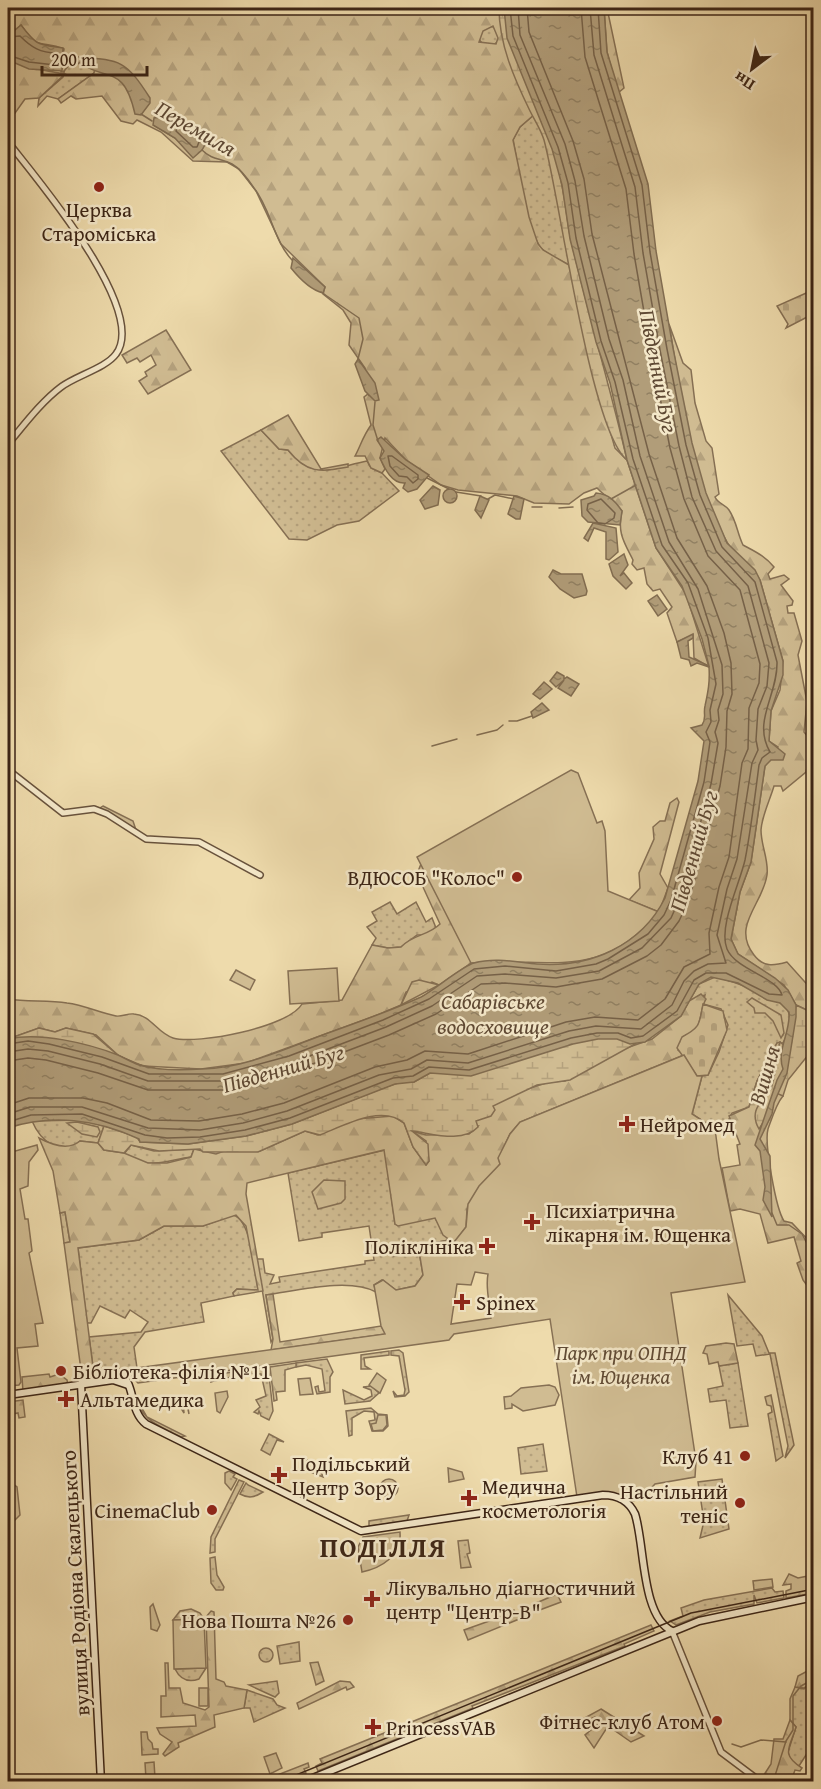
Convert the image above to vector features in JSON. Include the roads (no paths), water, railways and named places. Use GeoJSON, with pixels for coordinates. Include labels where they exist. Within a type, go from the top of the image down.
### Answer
{"type":"FeatureCollection","features":[{"type":"Feature","properties":{"kind":"main road"},"geometry":{"type":"LineString","coordinates":[[8,1395],[113,1380],[129,1385],[135,1411],[147,1424],[361,1531],[603,1495],[617,1497],[627,1503],[635,1514],[651,1600],[659,1620],[672,1631]]}},
{"type":"Feature","properties":{"kind":"main road","name":"вулиця Родіона Скалецького"},"geometry":{"type":"LineString","coordinates":[[81,1384],[100,1782]]}},
{"type":"Feature","properties":{"kind":"main road"},"geometry":{"type":"LineString","coordinates":[[303,1782],[672,1631],[718,1616],[813,1598]]}},
{"type":"Feature","properties":{"kind":"street"},"geometry":{"type":"LineString","coordinates":[[8,142],[100,268],[112,293],[123,335],[114,358],[61,387],[8,444]]}},
{"type":"Feature","properties":{"kind":"street"},"geometry":{"type":"LineString","coordinates":[[8,770],[57,810],[68,813],[88,808],[102,811],[144,838],[199,842],[260,875]]}},
{"type":"Feature","properties":{"kind":"street"},"geometry":{"type":"LineString","coordinates":[[672,1631],[721,1752],[761,1782]]}},
{"type":"Feature","properties":{"kind":"water","name":"Сабарівське водосховище"},"geometry":{"type":"Polygon","coordinates":[[[504,8],[604,8],[607,52],[648,184],[656,251],[692,443],[706,493],[727,543],[755,570],[760,580],[783,661],[783,675],[771,711],[769,741],[785,754],[783,760],[771,760],[765,766],[751,862],[740,892],[731,939],[738,954],[775,978],[788,990],[796,1005],[787,1073],[760,1139],[770,1156],[772,1217],[763,1200],[765,1187],[760,1151],[755,1145],[777,1080],[783,1069],[781,1055],[789,1012],[780,1003],[767,1000],[738,983],[711,977],[699,984],[681,1016],[645,1042],[630,1044],[617,1039],[598,1039],[573,1044],[471,1076],[430,1073],[414,1082],[395,1084],[292,1124],[246,1136],[188,1144],[140,1142],[139,1139],[123,1132],[74,1121],[41,1121],[8,1128],[8,1039],[34,1037],[78,1043],[157,1069],[218,1068],[234,1065],[282,1051],[421,997],[474,963],[498,960],[557,964],[594,958],[628,941],[655,915],[665,898],[698,781],[704,741],[691,728],[702,725],[705,718],[709,677],[709,667],[697,663],[691,666],[689,660],[681,658],[677,642],[693,634],[693,638],[688,641],[689,657],[709,666],[702,639],[682,586],[656,548],[627,460],[610,383],[596,342],[570,239],[562,185],[552,149],[507,38],[504,8]]]}},
{"type":"Feature","properties":{"kind":"water"},"geometry":{"type":"Polygon","coordinates":[[[21,25],[38,43],[63,48],[62,71],[29,69],[8,60],[8,31],[15,30],[21,25]]]}},
{"type":"Feature","properties":{"kind":"water"},"geometry":{"type":"Polygon","coordinates":[[[77,57],[112,61],[127,69],[150,98],[150,103],[141,115],[135,114],[125,87],[119,80],[86,67],[75,60],[77,57]]]}},
{"type":"Feature","properties":{"kind":"water"},"geometry":{"type":"Polygon","coordinates":[[[169,116],[187,122],[210,136],[202,150],[193,158],[175,138],[153,125],[154,118],[169,116]]]}},
{"type":"Feature","properties":{"kind":"water"},"geometry":{"type":"Polygon","coordinates":[[[293,258],[325,287],[323,293],[301,280],[294,272],[291,268],[293,258]]]}},
{"type":"Feature","properties":{"kind":"water"},"geometry":{"type":"Polygon","coordinates":[[[358,359],[375,383],[379,400],[375,401],[365,391],[355,364],[358,359]]]}},
{"type":"Feature","properties":{"kind":"water"},"geometry":{"type":"Polygon","coordinates":[[[381,437],[406,460],[429,475],[417,489],[408,492],[403,488],[405,483],[396,481],[387,471],[380,458],[384,451],[377,440],[381,437]]]}},
{"type":"Feature","properties":{"kind":"water"},"geometry":{"type":"Polygon","coordinates":[[[433,486],[440,490],[438,505],[425,509],[420,500],[433,486]]]}},
{"type":"Feature","properties":{"kind":"water"},"geometry":{"type":"Polygon","coordinates":[[[447,489],[453,489],[457,496],[453,503],[447,503],[443,499],[443,493],[447,489]]]}},
{"type":"Feature","properties":{"kind":"water"},"geometry":{"type":"Polygon","coordinates":[[[596,493],[608,496],[622,511],[620,525],[588,522],[582,516],[581,500],[594,496],[596,493]]]}},
{"type":"Feature","properties":{"kind":"water"},"geometry":{"type":"Polygon","coordinates":[[[480,496],[489,500],[481,518],[475,510],[480,496]]]}},
{"type":"Feature","properties":{"kind":"water"},"geometry":{"type":"Polygon","coordinates":[[[514,496],[524,499],[520,519],[508,514],[514,496]]]}},
{"type":"Feature","properties":{"kind":"water"},"geometry":{"type":"Polygon","coordinates":[[[593,523],[616,528],[618,552],[609,560],[606,559],[606,532],[594,528],[588,541],[584,538],[593,523]]]}},
{"type":"Feature","properties":{"kind":"water"},"geometry":{"type":"Polygon","coordinates":[[[624,554],[628,565],[620,576],[624,573],[632,583],[626,589],[613,576],[609,564],[624,554]]]}},
{"type":"Feature","properties":{"kind":"water"},"geometry":{"type":"Polygon","coordinates":[[[553,570],[561,574],[582,574],[586,595],[574,598],[560,589],[549,577],[553,570]]]}},
{"type":"Feature","properties":{"kind":"water"},"geometry":{"type":"Polygon","coordinates":[[[657,595],[667,609],[658,616],[648,601],[657,595]]]}},
{"type":"Feature","properties":{"kind":"water"},"geometry":{"type":"Polygon","coordinates":[[[557,672],[564,676],[564,679],[567,677],[579,684],[571,696],[558,688],[564,680],[556,687],[550,681],[557,672]]]}},
{"type":"Feature","properties":{"kind":"water"},"geometry":{"type":"Polygon","coordinates":[[[544,682],[552,689],[540,699],[533,694],[544,682]]]}},
{"type":"Feature","properties":{"kind":"water"},"geometry":{"type":"Polygon","coordinates":[[[542,703],[549,710],[533,718],[531,712],[542,703]]]}},
{"type":"Feature","properties":{"kind":"waterway","name":"Перемиля"},"geometry":{"type":"LineString","coordinates":[[70,58],[76,58]]}},
{"type":"Feature","properties":{"kind":"waterway","name":"Перемиля"},"geometry":{"type":"LineString","coordinates":[[86,58],[96,59]]}},
{"type":"Feature","properties":{"kind":"waterway","name":"Перемиля"},"geometry":{"type":"LineString","coordinates":[[141,114],[152,121]]}},
{"type":"Feature","properties":{"kind":"waterway","name":"Перемиля"},"geometry":{"type":"LineString","coordinates":[[202,150],[232,164],[244,174],[260,196],[280,243],[292,260]]}},
{"type":"Feature","properties":{"kind":"waterway","name":"Перемиля"},"geometry":{"type":"LineString","coordinates":[[321,292],[359,318],[363,339],[358,359]]}},
{"type":"Feature","properties":{"kind":"waterway","name":"Перемиля"},"geometry":{"type":"LineString","coordinates":[[375,402],[373,425],[378,441]]}},
{"type":"Feature","properties":{"kind":"waterway","name":"Перемиля"},"geometry":{"type":"LineString","coordinates":[[427,478],[449,489]]}},
{"type":"Feature","properties":{"kind":"waterway","name":"Перемиля"},"geometry":{"type":"LineString","coordinates":[[611,499],[636,485]]}},
{"type":"Feature","properties":{"kind":"waterway","name":"Перемиля"},"geometry":{"type":"LineString","coordinates":[[456,492],[481,496]]}},
{"type":"Feature","properties":{"kind":"waterway","name":"Перемиля"},"geometry":{"type":"LineString","coordinates":[[488,499],[495,495],[514,499]]}},
{"type":"Feature","properties":{"kind":"waterway","name":"Перемиля"},"geometry":{"type":"LineString","coordinates":[[532,507],[542,507]]}},
{"type":"Feature","properties":{"kind":"waterway","name":"Перемиля"},"geometry":{"type":"LineString","coordinates":[[559,508],[573,507]]}},
{"type":"Feature","properties":{"kind":"waterway"},"geometry":{"type":"LineString","coordinates":[[509,721],[532,716]]}},
{"type":"Feature","properties":{"kind":"waterway"},"geometry":{"type":"LineString","coordinates":[[477,735],[497,730],[503,725]]}},
{"type":"Feature","properties":{"kind":"waterway"},"geometry":{"type":"LineString","coordinates":[[432,746],[457,739]]}},
{"type":"Feature","properties":{"kind":"waterway","name":"Вишня"},"geometry":{"type":"LineString","coordinates":[[772,1213],[777,1225],[789,1225],[802,1234],[814,1257]]}},
{"type":"Feature","properties":{"kind":"waterway"},"geometry":{"type":"LineString","coordinates":[[773,1782],[786,1741],[793,1730],[793,1696],[801,1686],[814,1679]]}},
{"type":"Feature","properties":{"kind":"waterway"},"geometry":{"type":"LineString","coordinates":[[732,1744],[741,1747],[761,1740],[786,1742]]}},
{"type":"Feature","properties":{"kind":"tram line"},"geometry":{"type":"LineString","coordinates":[[279,1782],[691,1613],[814,1589]]}},
{"type":"Feature","properties":{"kind":"place","name":"Церква Староміська"},"geometry":{"type":"Point","coordinates":[99,187]}},
{"type":"Feature","properties":{"kind":"place","name":"ВДЮСОБ \"Колос\""},"geometry":{"type":"Point","coordinates":[517,877]}},
{"type":"Feature","properties":{"kind":"place","name":"Нейромед"},"geometry":{"type":"Point","coordinates":[627,1124]}},
{"type":"Feature","properties":{"kind":"place","name":"Психіатрична лікарня ім. Ющенка"},"geometry":{"type":"Point","coordinates":[532,1222]}},
{"type":"Feature","properties":{"kind":"place","name":"Поліклініка"},"geometry":{"type":"Point","coordinates":[487,1246]}},
{"type":"Feature","properties":{"kind":"place","name":"Spinex"},"geometry":{"type":"Point","coordinates":[462,1302]}},
{"type":"Feature","properties":{"kind":"place","name":"Бібліотека-філія №11"},"geometry":{"type":"Point","coordinates":[61,1371]}},
{"type":"Feature","properties":{"kind":"place","name":"Альтамедика"},"geometry":{"type":"Point","coordinates":[66,1399]}},
{"type":"Feature","properties":{"kind":"place","name":"Клуб 41"},"geometry":{"type":"Point","coordinates":[745,1456]}},
{"type":"Feature","properties":{"kind":"place","name":"Подільський Центр Зору"},"geometry":{"type":"Point","coordinates":[279,1475]}},
{"type":"Feature","properties":{"kind":"place","name":"Медична косметологія"},"geometry":{"type":"Point","coordinates":[469,1498]}},
{"type":"Feature","properties":{"kind":"place","name":"Настільний теніс"},"geometry":{"type":"Point","coordinates":[740,1503]}},
{"type":"Feature","properties":{"kind":"place","name":"CinemaClub"},"geometry":{"type":"Point","coordinates":[212,1510]}},
{"type":"Feature","properties":{"kind":"place","name":"Лікувально діагностичний центр \"Центр-В\""},"geometry":{"type":"Point","coordinates":[372,1599]}},
{"type":"Feature","properties":{"kind":"place","name":"Нова Пошта №26"},"geometry":{"type":"Point","coordinates":[348,1620]}},
{"type":"Feature","properties":{"kind":"place","name":"Фітнес-клуб Атом"},"geometry":{"type":"Point","coordinates":[717,1721]}},
{"type":"Feature","properties":{"kind":"place","name":"PrincessVAB"},"geometry":{"type":"Point","coordinates":[373,1727]}},
{"type":"Feature","properties":{"kind":"district","name":"ПОДІЛЛЯ"},"geometry":{"type":"Point","coordinates":[383,1547]}},
{"type":"Feature","properties":{"kind":"water label","name":"Південний Буг"},"geometry":{"type":"Point","coordinates":[659,371]}},
{"type":"Feature","properties":{"kind":"water label","name":"Південний Буг"},"geometry":{"type":"Point","coordinates":[693,851]}},
{"type":"Feature","properties":{"kind":"water label","name":"Південний Буг"},"geometry":{"type":"Point","coordinates":[283,1068]}},
{"type":"Feature","properties":{"kind":"park label","name":"Парк при ОПНД ім. Ющенка"},"geometry":{"type":"Point","coordinates":[621,1364]}}]}
